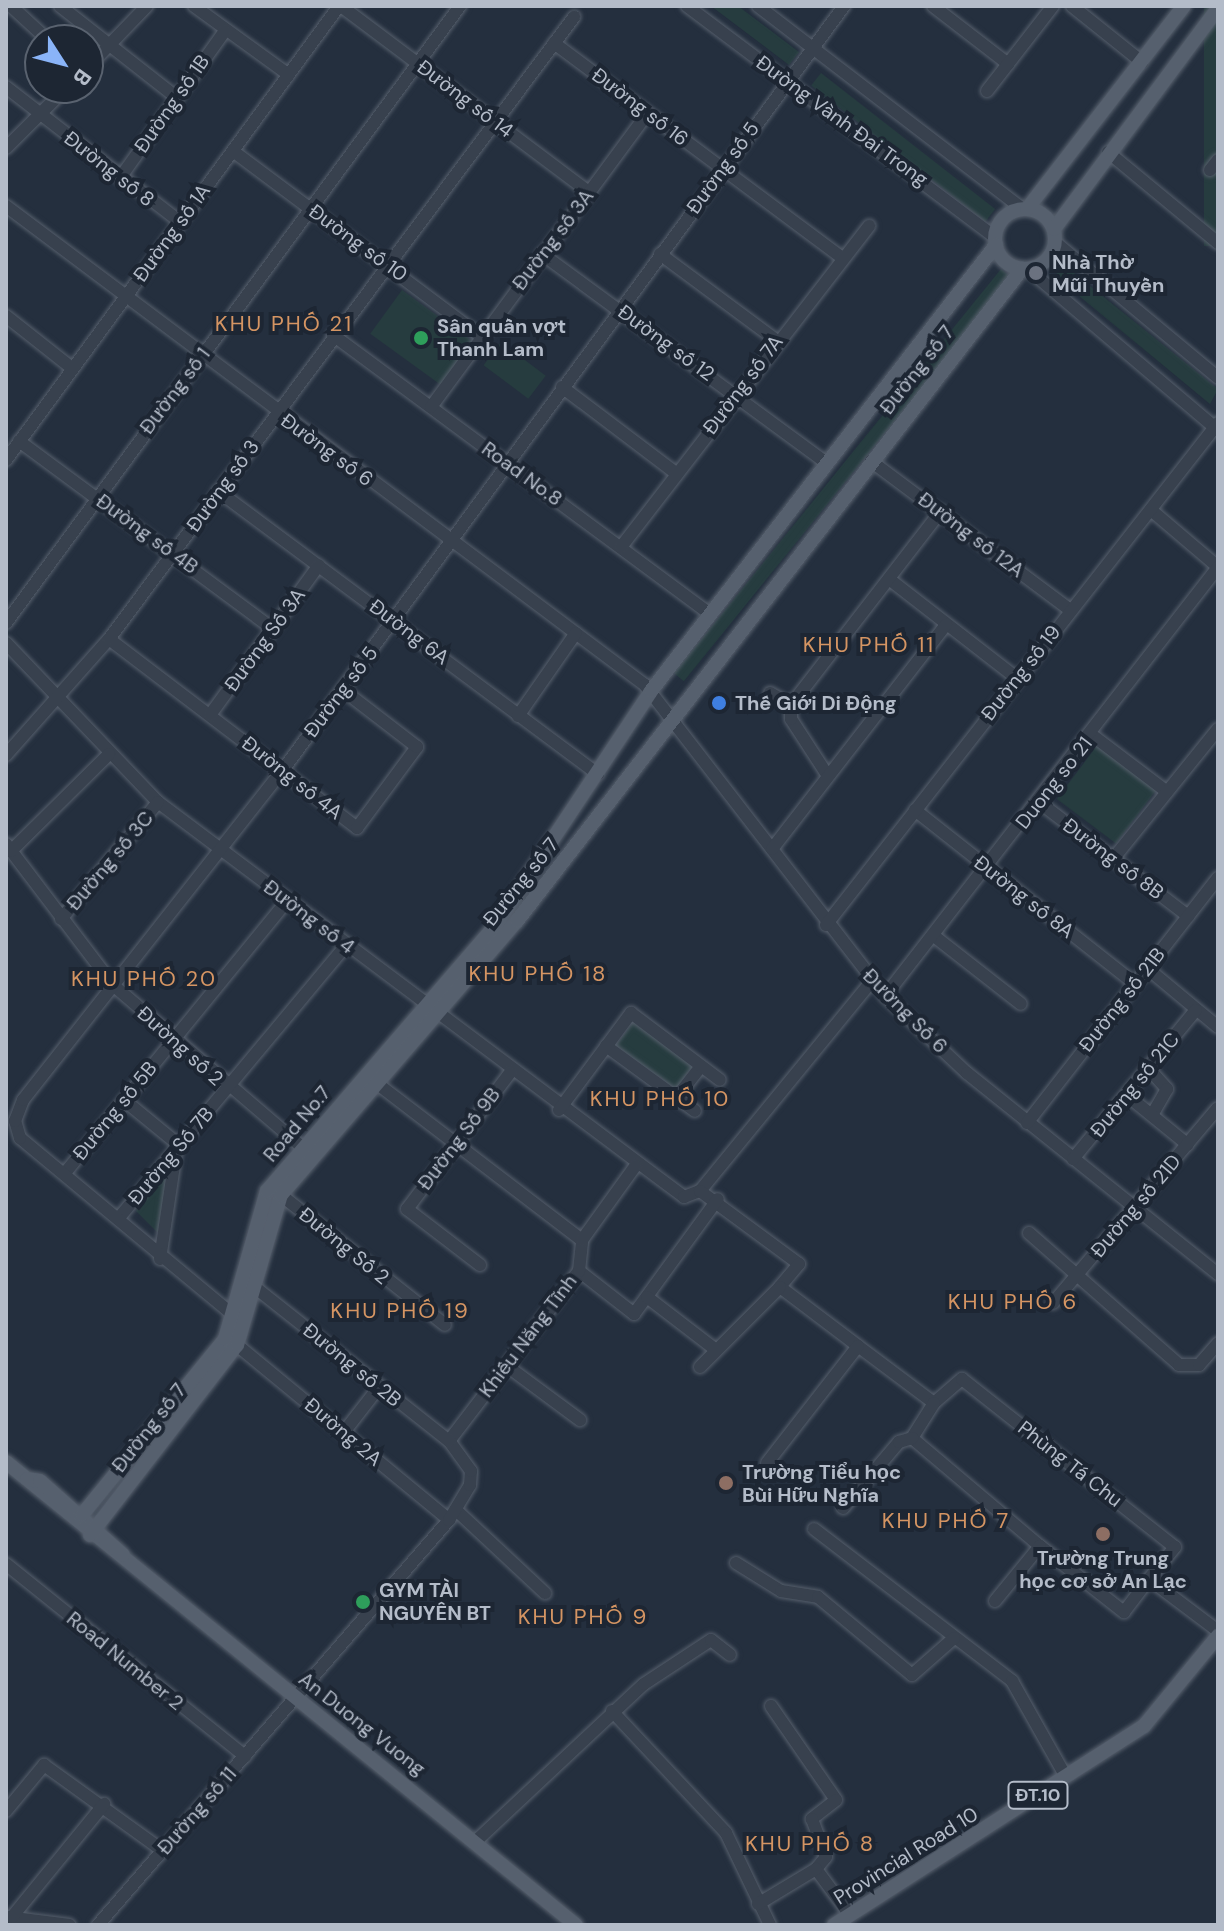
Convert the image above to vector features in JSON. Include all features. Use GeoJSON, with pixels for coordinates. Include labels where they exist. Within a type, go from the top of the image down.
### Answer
{"type":"FeatureCollection","features":[{"type":"Feature","properties":{"kind":"main road"},"geometry":{"type":"LineString","coordinates":[[1184,6],[1025,209],[1002,220],[996,241],[1005,261],[1025,269],[1047,260],[1054,235],[1108,152],[1218,8]]}},
{"type":"Feature","properties":{"kind":"main road"},"geometry":{"type":"LineString","coordinates":[[1025,209],[1054,235]]}},
{"type":"Feature","properties":{"kind":"main road","name":"Đường số 7"},"geometry":{"type":"LineString","coordinates":[[598,774],[651,691],[996,241]]}},
{"type":"Feature","properties":{"kind":"main road","name":"Đường số 7"},"geometry":{"type":"LineString","coordinates":[[93,1531],[237,1345],[239,1320],[256,1288],[281,1195],[307,1152],[379,1085],[437,1018],[871,461],[1025,269]]}},
{"type":"Feature","properties":{"kind":"main road","name":"Road No.7"},"geometry":{"type":"LineString","coordinates":[[78,1519],[215,1354],[239,1320],[267,1191],[307,1152],[495,926],[598,774]]}},
{"type":"Feature","properties":{"kind":"main road","name":"An Duong Vuong"},"geometry":{"type":"LineString","coordinates":[[6,1462],[576,1925]]}},
{"type":"Feature","properties":{"kind":"main road","name":"Provincial Road 10"},"geometry":{"type":"LineString","coordinates":[[834,1925],[1144,1726],[1218,1634]]}},
{"type":"Feature","properties":{"kind":"street"},"geometry":{"type":"LineString","coordinates":[[11,6],[31,24]]}},
{"type":"Feature","properties":{"kind":"street"},"geometry":{"type":"LineString","coordinates":[[60,6],[107,47],[176,97]]}},
{"type":"Feature","properties":{"kind":"street"},"geometry":{"type":"LineString","coordinates":[[194,6],[289,75]]}},
{"type":"Feature","properties":{"kind":"street","name":"Đường số 14"},"geometry":{"type":"LineString","coordinates":[[340,6],[589,192]]}},
{"type":"Feature","properties":{"kind":"street","name":"Đường số 1A"},"geometry":{"type":"LineString","coordinates":[[6,460],[340,6]]}},
{"type":"Feature","properties":{"kind":"street","name":"Đường số 1"},"geometry":{"type":"LineString","coordinates":[[6,623],[460,6]]}},
{"type":"Feature","properties":{"kind":"street","name":"Đường Vành Đai Trong"},"geometry":{"type":"LineString","coordinates":[[687,6],[996,241]]}},
{"type":"Feature","properties":{"kind":"street","name":"Đường Vành Đai Trong"},"geometry":{"type":"LineString","coordinates":[[758,6],[1025,209]]}},
{"type":"Feature","properties":{"kind":"street","name":"Đường số 5"},"geometry":{"type":"LineString","coordinates":[[239,1320],[160,1259],[65,1173],[20,1138],[15,1121],[34,1083],[283,770],[844,6]]}},
{"type":"Feature","properties":{"kind":"street"},"geometry":{"type":"LineString","coordinates":[[933,6],[1008,64]]}},
{"type":"Feature","properties":{"kind":"street"},"geometry":{"type":"LineString","coordinates":[[987,91],[1053,6]]}},
{"type":"Feature","properties":{"kind":"street"},"geometry":{"type":"LineString","coordinates":[[1072,6],[1142,62]]}},
{"type":"Feature","properties":{"kind":"street"},"geometry":{"type":"LineString","coordinates":[[104,50],[141,8]]}},
{"type":"Feature","properties":{"kind":"street","name":"Đường số 3"},"geometry":{"type":"LineString","coordinates":[[6,755],[60,698],[109,639],[333,335],[574,17]]}},
{"type":"Feature","properties":{"kind":"street","name":"Đường số 1B"},"geometry":{"type":"LineString","coordinates":[[120,178],[225,31]]}},
{"type":"Feature","properties":{"kind":"street","name":"Đường số 16"},"geometry":{"type":"LineString","coordinates":[[554,43],[841,257]]}},
{"type":"Feature","properties":{"kind":"street"},"geometry":{"type":"LineString","coordinates":[[6,87],[39,114]]}},
{"type":"Feature","properties":{"kind":"street"},"geometry":{"type":"LineString","coordinates":[[6,148],[49,104]]}},
{"type":"Feature","properties":{"kind":"street","name":"Đường số 3A"},"geometry":{"type":"LineString","coordinates":[[431,407],[648,113]]}},
{"type":"Feature","properties":{"kind":"street","name":"Đường số 8"},"geometry":{"type":"LineString","coordinates":[[39,114],[180,222]]}},
{"type":"Feature","properties":{"kind":"street","name":"Đường số 10"},"geometry":{"type":"LineString","coordinates":[[233,151],[482,337]]}},
{"type":"Feature","properties":{"kind":"street"},"geometry":{"type":"LineString","coordinates":[[1108,152],[1218,243]]}},
{"type":"Feature","properties":{"kind":"street","name":"Đường số 6"},"geometry":{"type":"LineString","coordinates":[[6,206],[123,300],[454,541],[651,691]]}},
{"type":"Feature","properties":{"kind":"street","name":"Đường số 7A"},"geometry":{"type":"LineString","coordinates":[[621,547],[841,257],[869,226]]}},
{"type":"Feature","properties":{"kind":"street"},"geometry":{"type":"LineString","coordinates":[[1054,235],[1218,378]]}},
{"type":"Feature","properties":{"kind":"street","name":"Đường số 12"},"geometry":{"type":"LineString","coordinates":[[542,254],[737,394],[826,463]]}},
{"type":"Feature","properties":{"kind":"street"},"geometry":{"type":"LineString","coordinates":[[660,254],[777,341]]}},
{"type":"Feature","properties":{"kind":"street"},"geometry":{"type":"LineString","coordinates":[[1025,269],[1217,427]]}},
{"type":"Feature","properties":{"kind":"street"},"geometry":{"type":"LineString","coordinates":[[8,322],[73,369]]}},
{"type":"Feature","properties":{"kind":"street","name":"Road No.8"},"geometry":{"type":"LineString","coordinates":[[333,335],[710,614]]}},
{"type":"Feature","properties":{"kind":"street"},"geometry":{"type":"LineString","coordinates":[[562,387],[677,474]]}},
{"type":"Feature","properties":{"kind":"street","name":"Đường số 19"},"geometry":{"type":"LineString","coordinates":[[826,925],[1070,610],[1217,427]]}},
{"type":"Feature","properties":{"kind":"street","name":"Đường số 4B"},"geometry":{"type":"LineString","coordinates":[[19,441],[273,629]]}},
{"type":"Feature","properties":{"kind":"street","name":"Đường số 12A"},"geometry":{"type":"LineString","coordinates":[[871,461],[1070,610]]}},
{"type":"Feature","properties":{"kind":"street","name":"Đường 6A"},"geometry":{"type":"LineString","coordinates":[[218,491],[598,774]]}},
{"type":"Feature","properties":{"kind":"street"},"geometry":{"type":"LineString","coordinates":[[1151,510],[1218,567]]}},
{"type":"Feature","properties":{"kind":"street"},"geometry":{"type":"LineString","coordinates":[[828,776],[791,719],[791,705],[941,511]]}},
{"type":"Feature","properties":{"kind":"street","name":"Đường Số 3A"},"geometry":{"type":"LineString","coordinates":[[210,715],[319,565]]}},
{"type":"Feature","properties":{"kind":"street","name":"Duong so 21"},"geometry":{"type":"LineString","coordinates":[[885,996],[1092,735],[1218,567]]}},
{"type":"Feature","properties":{"kind":"street"},"geometry":{"type":"LineString","coordinates":[[889,579],[1018,679]]}},
{"type":"Feature","properties":{"kind":"street"},"geometry":{"type":"LineString","coordinates":[[772,849],[946,625]]}},
{"type":"Feature","properties":{"kind":"street"},"geometry":{"type":"LineString","coordinates":[[518,716],[576,633]]}},
{"type":"Feature","properties":{"kind":"street","name":"Đường số 4A"},"geometry":{"type":"LineString","coordinates":[[109,639],[357,828],[417,747],[343,690]]}},
{"type":"Feature","properties":{"kind":"street","name":"Đường số 4"},"geometry":{"type":"LineString","coordinates":[[6,643],[158,802],[437,1018],[636,1165]]}},
{"type":"Feature","properties":{"kind":"street","name":"Đường Số 6"},"geometry":{"type":"LineString","coordinates":[[651,691],[672,715],[826,925],[885,996],[1027,1123],[1218,1274]]}},
{"type":"Feature","properties":{"kind":"street"},"geometry":{"type":"LineString","coordinates":[[770,693],[791,705]]}},
{"type":"Feature","properties":{"kind":"street"},"geometry":{"type":"LineString","coordinates":[[1113,859],[1218,729]]}},
{"type":"Feature","properties":{"kind":"street"},"geometry":{"type":"LineString","coordinates":[[1092,735],[1167,792]]}},
{"type":"Feature","properties":{"kind":"street"},"geometry":{"type":"LineString","coordinates":[[9,847],[109,754]]}},
{"type":"Feature","properties":{"kind":"street","name":"Đường số 3C"},"geometry":{"type":"LineString","coordinates":[[61,919],[158,802]]}},
{"type":"Feature","properties":{"kind":"street","name":"Đường số 8B"},"geometry":{"type":"LineString","coordinates":[[1039,802],[1188,916]]}},
{"type":"Feature","properties":{"kind":"street","name":"Đường số 8A"},"geometry":{"type":"LineString","coordinates":[[915,810],[1135,984]]}},
{"type":"Feature","properties":{"kind":"street","name":"Đường số 2"},"geometry":{"type":"LineString","coordinates":[[9,847],[113,985],[227,1089],[307,1152]]}},
{"type":"Feature","properties":{"kind":"street","name":"Đường số 21B"},"geometry":{"type":"LineString","coordinates":[[1027,1123],[1218,878]]}},
{"type":"Feature","properties":{"kind":"street","name":"Đường số 5B"},"geometry":{"type":"LineString","coordinates":[[65,1173],[287,901]]}},
{"type":"Feature","properties":{"kind":"street"},"geometry":{"type":"LineString","coordinates":[[934,936],[1021,1004]]}},
{"type":"Feature","properties":{"kind":"street","name":"Đường Số 7B"},"geometry":{"type":"LineString","coordinates":[[118,1219],[346,945]]}},
{"type":"Feature","properties":{"kind":"street"},"geometry":{"type":"LineString","coordinates":[[1147,968],[1218,1027]]}},
{"type":"Feature","properties":{"kind":"street"},"geometry":{"type":"LineString","coordinates":[[379,1085],[582,1240],[636,1165],[684,1197],[700,1191],[872,981]]}},
{"type":"Feature","properties":{"kind":"street","name":"Đường số 21C"},"geometry":{"type":"LineString","coordinates":[[1073,1159],[1196,1010]]}},
{"type":"Feature","properties":{"kind":"street"},"geometry":{"type":"LineString","coordinates":[[559,1110],[631,1013],[720,1080]]}},
{"type":"Feature","properties":{"kind":"street"},"geometry":{"type":"LineString","coordinates":[[606,1046],[695,1111]]}},
{"type":"Feature","properties":{"kind":"street"},"geometry":{"type":"LineString","coordinates":[[677,1097],[701,1066]]}},
{"type":"Feature","properties":{"kind":"street"},"geometry":{"type":"LineString","coordinates":[[1149,1069],[1167,1089],[1152,1115]]}},
{"type":"Feature","properties":{"kind":"street","name":"Đường Số 9B"},"geometry":{"type":"LineString","coordinates":[[480,1265],[407,1209],[510,1073]]}},
{"type":"Feature","properties":{"kind":"street"},"geometry":{"type":"LineString","coordinates":[[1128,1096],[1188,1145]]}},
{"type":"Feature","properties":{"kind":"street"},"geometry":{"type":"LineString","coordinates":[[124,1100],[178,1149]]}},
{"type":"Feature","properties":{"kind":"street","name":"Đường số 21D"},"geometry":{"type":"LineString","coordinates":[[1053,1303],[1136,1209],[1218,1108]]}},
{"type":"Feature","properties":{"kind":"street","name":"Đường Số 7B"},"geometry":{"type":"LineString","coordinates":[[160,1259],[178,1149]]}},
{"type":"Feature","properties":{"kind":"street"},"geometry":{"type":"LineString","coordinates":[[700,1191],[718,1199],[799,1264],[780,1287],[745,1315],[700,1367]]}},
{"type":"Feature","properties":{"kind":"street","name":"Đường Số 2"},"geometry":{"type":"LineString","coordinates":[[281,1195],[445,1325]]}},
{"type":"Feature","properties":{"kind":"street"},"geometry":{"type":"LineString","coordinates":[[579,1271],[634,1314],[718,1199]]}},
{"type":"Feature","properties":{"kind":"street"},"geometry":{"type":"LineString","coordinates":[[1029,1233],[1179,1365],[1199,1365],[1218,1343]]}},
{"type":"Feature","properties":{"kind":"street","name":"Khiếu Năng Tĩnh"},"geometry":{"type":"LineString","coordinates":[[449,1441],[579,1271],[582,1240]]}},
{"type":"Feature","properties":{"kind":"street"},"geometry":{"type":"LineString","coordinates":[[780,1287],[934,1403]]}},
{"type":"Feature","properties":{"kind":"street","name":"Đường số 2B"},"geometry":{"type":"LineString","coordinates":[[256,1288],[449,1441]]}},
{"type":"Feature","properties":{"kind":"street"},"geometry":{"type":"LineString","coordinates":[[647,1297],[716,1350]]}},
{"type":"Feature","properties":{"kind":"street","name":"Đường 2A"},"geometry":{"type":"LineString","coordinates":[[237,1345],[452,1515],[545,1593]]}},
{"type":"Feature","properties":{"kind":"street"},"geometry":{"type":"LineString","coordinates":[[767,1463],[858,1346]]}},
{"type":"Feature","properties":{"kind":"street"},"geometry":{"type":"LineString","coordinates":[[507,1366],[580,1420]]}},
{"type":"Feature","properties":{"kind":"street","name":"Phùng Tá Chu"},"geometry":{"type":"LineString","coordinates":[[962,1379],[1175,1547],[1124,1612],[912,1438],[934,1403],[962,1379]]}},
{"type":"Feature","properties":{"kind":"street"},"geometry":{"type":"LineString","coordinates":[[344,1432],[379,1387]]}},
{"type":"Feature","properties":{"kind":"street"},"geometry":{"type":"LineString","coordinates":[[843,1508],[899,1442],[912,1438]]}},
{"type":"Feature","properties":{"kind":"street"},"geometry":{"type":"LineString","coordinates":[[296,1697],[452,1515],[471,1471],[449,1441]]}},
{"type":"Feature","properties":{"kind":"street"},"geometry":{"type":"LineString","coordinates":[[814,1529],[1012,1681],[1066,1777]]}},
{"type":"Feature","properties":{"kind":"street"},"geometry":{"type":"LineString","coordinates":[[995,1601],[1040,1546]]}},
{"type":"Feature","properties":{"kind":"street"},"geometry":{"type":"LineString","coordinates":[[736,1563],[781,1591],[818,1597],[912,1675],[954,1638]]}},
{"type":"Feature","properties":{"kind":"street","name":"Road Number 2"},"geometry":{"type":"LineString","coordinates":[[6,1564],[245,1756]]}},
{"type":"Feature","properties":{"kind":"street"},"geometry":{"type":"LineString","coordinates":[[1149,1579],[1218,1634]]}},
{"type":"Feature","properties":{"kind":"street"},"geometry":{"type":"LineString","coordinates":[[475,1842],[612,1711],[711,1640],[730,1655]]}},
{"type":"Feature","properties":{"kind":"street","name":"Đường số 11"},"geometry":{"type":"LineString","coordinates":[[98,1925],[296,1697]]}},
{"type":"Feature","properties":{"kind":"street"},"geometry":{"type":"LineString","coordinates":[[758,1904],[816,1869],[826,1857],[812,1819],[836,1800],[771,1706]]}},
{"type":"Feature","properties":{"kind":"street"},"geometry":{"type":"LineString","coordinates":[[612,1711],[726,1833],[770,1925]]}},
{"type":"Feature","properties":{"kind":"street"},"geometry":{"type":"LineString","coordinates":[[6,1811],[44,1765],[104,1804],[162,1850]]}},
{"type":"Feature","properties":{"kind":"street"},"geometry":{"type":"LineString","coordinates":[[9,1917],[104,1804]]}},
{"type":"Feature","properties":{"kind":"street"},"geometry":{"type":"LineString","coordinates":[[816,1869],[850,1915]]}},
{"type":"Feature","properties":{"kind":"street"},"geometry":{"type":"LineString","coordinates":[[9,1917],[70,1925]]}},
{"type":"Feature","properties":{"kind":"green space"},"geometry":{"type":"Polygon","coordinates":[[[711,6],[738,6],[799,52],[789,65],[711,6]]]}},
{"type":"Feature","properties":{"kind":"green space"},"geometry":{"type":"Polygon","coordinates":[[[1204,6],[1218,6],[1218,246],[1204,246],[1204,6]]]}},
{"type":"Feature","properties":{"kind":"green space"},"geometry":{"type":"Polygon","coordinates":[[[821,73],[995,209],[985,222],[811,86],[821,73]]]}},
{"type":"Feature","properties":{"kind":"green space"},"geometry":{"type":"Polygon","coordinates":[[[1064,265],[1218,389],[1210,404],[1055,276],[1064,265]]]}},
{"type":"Feature","properties":{"kind":"green space"},"geometry":{"type":"Polygon","coordinates":[[[1001,269],[1011,277],[684,681],[674,673],[1001,269]]]}},
{"type":"Feature","properties":{"kind":"green space","name":"Sân quần vợt Thanh Lam"},"geometry":{"type":"Polygon","coordinates":[[[402,290],[472,341],[441,385],[370,334],[402,290]]]}},
{"type":"Feature","properties":{"kind":"green space"},"geometry":{"type":"Polygon","coordinates":[[[501,342],[546,376],[528,399],[484,365],[501,342]]]}},
{"type":"Feature","properties":{"kind":"green space"},"geometry":{"type":"Polygon","coordinates":[[[1099,743],[1158,788],[1116,843],[1057,799],[1099,743]]]}},
{"type":"Feature","properties":{"kind":"green space"},"geometry":{"type":"Polygon","coordinates":[[[633,1022],[693,1065],[676,1089],[616,1045],[633,1022]]]}},
{"type":"Feature","properties":{"kind":"green space"},"geometry":{"type":"Polygon","coordinates":[[[170,1169],[162,1230],[157,1232],[136,1211],[170,1169]]]}},
{"type":"Feature","properties":{"kind":"place","name":"Nhà Thờ Mũi Thuyền"},"geometry":{"type":"Point","coordinates":[1036,273]}},
{"type":"Feature","properties":{"kind":"place","name":"Sân quần vợt Thanh Lam"},"geometry":{"type":"Point","coordinates":[421,338]}},
{"type":"Feature","properties":{"kind":"place","name":"Thế Giới Di Động"},"geometry":{"type":"Point","coordinates":[719,703]}},
{"type":"Feature","properties":{"kind":"place","name":"Trường Tiểu học Bùi Hữu Nghĩa"},"geometry":{"type":"Point","coordinates":[726,1483]}},
{"type":"Feature","properties":{"kind":"place","name":"Trường Trung học cơ sở An Lạc"},"geometry":{"type":"Point","coordinates":[1103,1534]}},
{"type":"Feature","properties":{"kind":"place","name":"GYM TÀI NGUYÊN BT"},"geometry":{"type":"Point","coordinates":[363,1602]}},
{"type":"Feature","properties":{"kind":"district","name":"KHU PHỐ 21"},"geometry":{"type":"Point","coordinates":[284,324]}},
{"type":"Feature","properties":{"kind":"district","name":"KHU PHỐ 11"},"geometry":{"type":"Point","coordinates":[869,645]}},
{"type":"Feature","properties":{"kind":"district","name":"KHU PHỐ 18"},"geometry":{"type":"Point","coordinates":[538,974]}},
{"type":"Feature","properties":{"kind":"district","name":"KHU PHỐ 20"},"geometry":{"type":"Point","coordinates":[144,979]}},
{"type":"Feature","properties":{"kind":"district","name":"KHU PHỐ 10"},"geometry":{"type":"Point","coordinates":[660,1099]}},
{"type":"Feature","properties":{"kind":"district","name":"KHU PHỐ 6"},"geometry":{"type":"Point","coordinates":[1013,1302]}},
{"type":"Feature","properties":{"kind":"district","name":"KHU PHỐ 19"},"geometry":{"type":"Point","coordinates":[400,1311]}},
{"type":"Feature","properties":{"kind":"district","name":"KHU PHỐ 7"},"geometry":{"type":"Point","coordinates":[946,1521]}},
{"type":"Feature","properties":{"kind":"district","name":"KHU PHỐ 9"},"geometry":{"type":"Point","coordinates":[583,1617]}},
{"type":"Feature","properties":{"kind":"district","name":"KHU PHỐ 8"},"geometry":{"type":"Point","coordinates":[810,1844]}}]}
